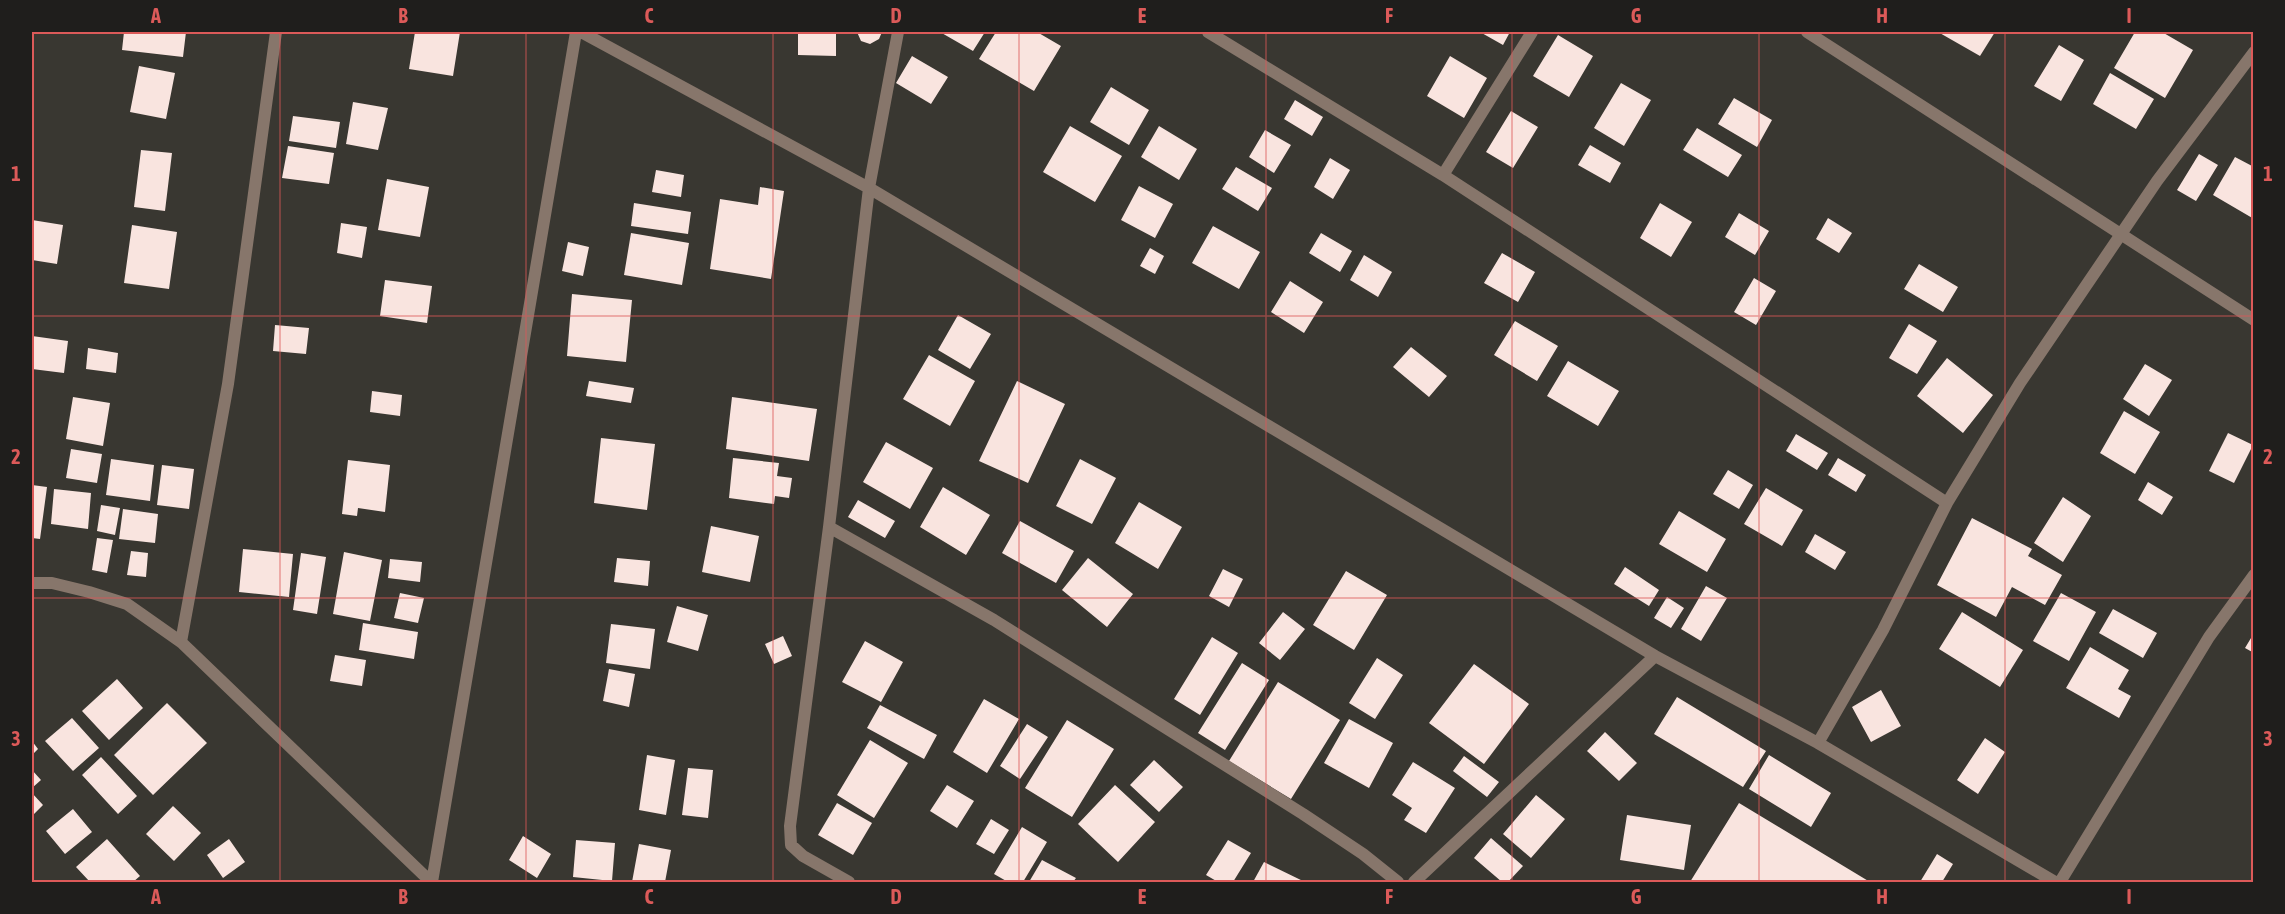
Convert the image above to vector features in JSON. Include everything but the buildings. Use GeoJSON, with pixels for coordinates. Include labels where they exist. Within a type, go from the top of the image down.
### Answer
{"type":"FeatureCollection","features":[{"type":"Feature","properties":{"kind":"street"},"geometry":{"type":"LineString","coordinates":[[181,642],[228,384],[276,32]]}},
{"type":"Feature","properties":{"kind":"street"},"geometry":{"type":"LineString","coordinates":[[431,882],[576,32]]}},
{"type":"Feature","properties":{"kind":"street"},"geometry":{"type":"LineString","coordinates":[[581,32],[869,188],[1655,656],[1818,743],[2055,882]]}},
{"type":"Feature","properties":{"kind":"street"},"geometry":{"type":"LineString","coordinates":[[849,882],[803,856],[791,845],[790,826],[829,527],[869,188],[898,32]]}},
{"type":"Feature","properties":{"kind":"street"},"geometry":{"type":"LineString","coordinates":[[1208,32],[1443,175],[1947,503]]}},
{"type":"Feature","properties":{"kind":"street"},"geometry":{"type":"LineString","coordinates":[[1443,175],[1532,32]]}},
{"type":"Feature","properties":{"kind":"street"},"geometry":{"type":"LineString","coordinates":[[1807,32],[2253,320]]}},
{"type":"Feature","properties":{"kind":"street"},"geometry":{"type":"LineString","coordinates":[[1818,743],[1883,630],[1947,503],[2020,383],[2120,234],[2253,52]]}},
{"type":"Feature","properties":{"kind":"street"},"geometry":{"type":"LineString","coordinates":[[829,527],[1013,632],[1303,814],[1363,854],[1398,882]]}},
{"type":"Feature","properties":{"kind":"street"},"geometry":{"type":"LineString","coordinates":[[2060,882],[2209,637],[2253,575]]}},
{"type":"Feature","properties":{"kind":"street"},"geometry":{"type":"LineString","coordinates":[[32,583],[52,583],[127,604],[181,642],[431,882]]}},
{"type":"Feature","properties":{"kind":"street"},"geometry":{"type":"LineString","coordinates":[[1413,882],[1655,656]]}}]}
